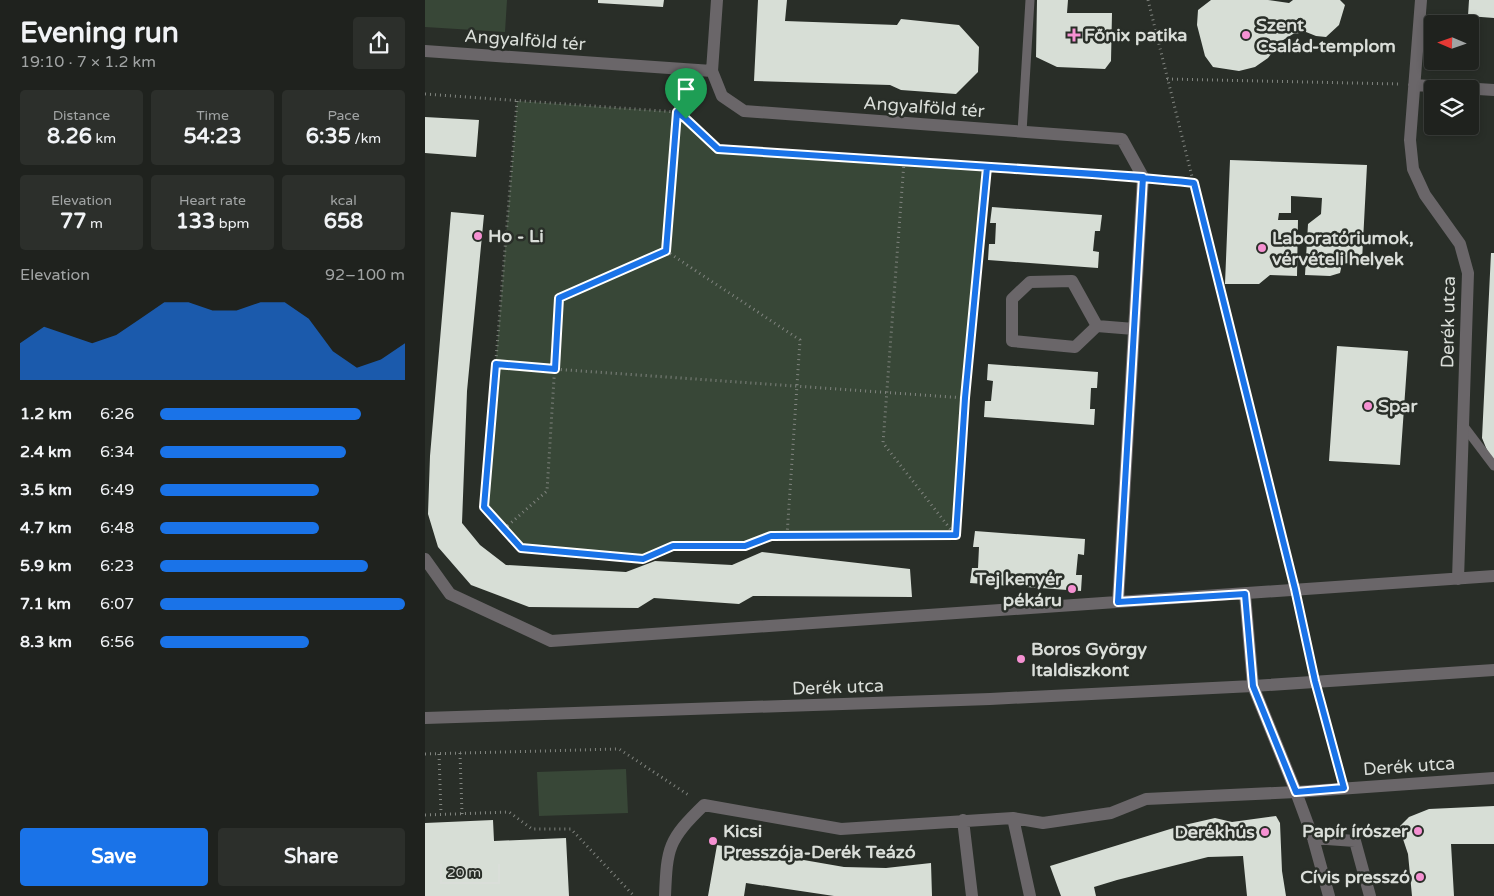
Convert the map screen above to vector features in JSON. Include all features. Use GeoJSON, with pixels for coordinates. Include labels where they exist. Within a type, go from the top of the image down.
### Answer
{"type":"FeatureCollection","features":[{"type":"Feature","properties":{"kind":"street","name":"Angyalföld tér"},"geometry":{"type":"LineString","coordinates":[[717,0],[712,71],[722,96],[744,111],[1022,132]]}},
{"type":"Feature","properties":{"kind":"street","name":"Derék utca"},"geometry":{"type":"LineString","coordinates":[[1421,0],[1410,140],[1413,170],[1425,195],[1460,244],[1468,273],[1458,579]]}},
{"type":"Feature","properties":{"kind":"street","name":"Angyalföld tér"},"geometry":{"type":"LineString","coordinates":[[425,51],[712,71]]}},
{"type":"Feature","properties":{"kind":"street"},"geometry":{"type":"LineString","coordinates":[[1414,85],[1494,90]]}},
{"type":"Feature","properties":{"kind":"street"},"geometry":{"type":"LineString","coordinates":[[1022,132],[1122,139],[1143,177],[1118,602]]}},
{"type":"Feature","properties":{"kind":"street"},"geometry":{"type":"LineString","coordinates":[[1097,326],[1072,281],[1030,282],[1012,298],[1012,340],[1075,347],[1097,326],[1134,329]]}},
{"type":"Feature","properties":{"kind":"street"},"geometry":{"type":"LineString","coordinates":[[425,559],[450,594],[551,641],[1494,576]]}},
{"type":"Feature","properties":{"kind":"street"},"geometry":{"type":"LineString","coordinates":[[1245,594],[1253,686],[1313,838],[1329,896]]}},
{"type":"Feature","properties":{"kind":"street","name":"Derék utca"},"geometry":{"type":"LineString","coordinates":[[425,718],[990,699],[1253,686],[1494,670]]}},
{"type":"Feature","properties":{"kind":"street","name":"Derék utca"},"geometry":{"type":"LineString","coordinates":[[704,805],[841,829],[1013,818],[1043,823],[1111,813],[1146,799],[1296,792],[1494,778]]}},
{"type":"Feature","properties":{"kind":"street"},"geometry":{"type":"LineString","coordinates":[[665,896],[668,851],[677,834],[704,805]]}},
{"type":"Feature","properties":{"kind":"street"},"geometry":{"type":"LineString","coordinates":[[1013,818],[1030,896]]}},
{"type":"Feature","properties":{"kind":"street"},"geometry":{"type":"LineString","coordinates":[[963,820],[972,896]]}},
{"type":"Feature","properties":{"kind":"street"},"geometry":{"type":"LineString","coordinates":[[1313,838],[1355,841],[1370,896]]}},
{"type":"Feature","properties":{"kind":"lane"},"geometry":{"type":"LineString","coordinates":[[1022,132],[1030,0]]}},
{"type":"Feature","properties":{"kind":"lane"},"geometry":{"type":"LineString","coordinates":[[1463,425],[1494,466]]}},
{"type":"Feature","properties":{"kind":"path"},"geometry":{"type":"LineString","coordinates":[[1148,0],[1295,589],[1315,681],[1344,788]]}},
{"type":"Feature","properties":{"kind":"path"},"geometry":{"type":"LineString","coordinates":[[1167,79],[1414,85]]}},
{"type":"Feature","properties":{"kind":"path"},"geometry":{"type":"LineString","coordinates":[[425,94],[677,112],[718,149],[1143,177],[1194,183]]}},
{"type":"Feature","properties":{"kind":"path"},"geometry":{"type":"LineString","coordinates":[[517,101],[484,507],[521,548],[643,559],[673,546],[745,546],[771,536],[956,535]]}},
{"type":"Feature","properties":{"kind":"path"},"geometry":{"type":"LineString","coordinates":[[666,251],[677,112]]}},
{"type":"Feature","properties":{"kind":"path"},"geometry":{"type":"LineString","coordinates":[[904,162],[883,443],[956,535]]}},
{"type":"Feature","properties":{"kind":"path"},"geometry":{"type":"LineString","coordinates":[[956,535],[965,398],[987,167]]}},
{"type":"Feature","properties":{"kind":"path"},"geometry":{"type":"LineString","coordinates":[[504,529],[547,490],[559,298],[666,251]]}},
{"type":"Feature","properties":{"kind":"path"},"geometry":{"type":"LineString","coordinates":[[666,251],[800,340],[787,536]]}},
{"type":"Feature","properties":{"kind":"path"},"geometry":{"type":"LineString","coordinates":[[496,364],[965,398]]}},
{"type":"Feature","properties":{"kind":"path"},"geometry":{"type":"LineString","coordinates":[[425,754],[619,750],[704,805]]}},
{"type":"Feature","properties":{"kind":"path"},"geometry":{"type":"LineString","coordinates":[[460,753],[462,814]]}},
{"type":"Feature","properties":{"kind":"path"},"geometry":{"type":"LineString","coordinates":[[439,754],[441,814]]}},
{"type":"Feature","properties":{"kind":"path"},"geometry":{"type":"LineString","coordinates":[[425,815],[509,812],[532,829],[571,829],[634,896]]}},
{"type":"Feature","properties":{"kind":"green space"},"geometry":{"type":"Polygon","coordinates":[[[425,0],[507,0],[505,32],[425,27],[425,0]]]}},
{"type":"Feature","properties":{"kind":"green space"},"geometry":{"type":"Polygon","coordinates":[[[517,101],[677,112],[718,149],[987,167],[965,398],[956,535],[771,536],[745,545],[673,546],[643,559],[521,548],[484,507],[517,101]]]}},
{"type":"Feature","properties":{"kind":"green space"},"geometry":{"type":"Polygon","coordinates":[[[626,769],[628,813],[539,816],[537,772],[626,769]]]}},
{"type":"Feature","properties":{"kind":"building"},"geometry":{"type":"Polygon","coordinates":[[[598,0],[664,0],[663,7],[598,3],[598,0]]]}},
{"type":"Feature","properties":{"kind":"building"},"geometry":{"type":"Polygon","coordinates":[[[758,0],[787,0],[785,21],[897,25],[901,19],[959,25],[979,47],[978,72],[956,94],[901,90],[890,85],[754,81],[758,0]]]}},
{"type":"Feature","properties":{"kind":"building","name":"Főnix patika"},"geometry":{"type":"Polygon","coordinates":[[[1037,0],[1068,0],[1067,13],[1112,13],[1111,61],[1105,69],[1057,67],[1036,57],[1037,0]]]}},
{"type":"Feature","properties":{"kind":"building","name":"Szent Család-templom"},"geometry":{"type":"Polygon","coordinates":[[[1211,0],[1268,0],[1289,3],[1293,0],[1340,0],[1345,5],[1339,25],[1326,37],[1306,32],[1293,34],[1280,42],[1268,58],[1255,67],[1239,71],[1213,67],[1205,56],[1197,25],[1198,10],[1211,0]]]}},
{"type":"Feature","properties":{"kind":"building"},"geometry":{"type":"Polygon","coordinates":[[[1469,0],[1494,0],[1494,18],[1468,15],[1469,0]]]}},
{"type":"Feature","properties":{"kind":"building"},"geometry":{"type":"Polygon","coordinates":[[[425,117],[479,120],[476,157],[425,153],[425,117]]]}},
{"type":"Feature","properties":{"kind":"building","name":"Laboratóriumok, vérvételi helyek"},"geometry":{"type":"Polygon","coordinates":[[[1230,160],[1367,165],[1362,261],[1342,264],[1340,273],[1330,276],[1305,275],[1308,224],[1321,214],[1322,198],[1291,196],[1291,213],[1279,213],[1278,220],[1298,220],[1297,276],[1270,275],[1259,284],[1225,284],[1230,160]]]}},
{"type":"Feature","properties":{"kind":"building"},"geometry":{"type":"Polygon","coordinates":[[[992,207],[1102,215],[1100,231],[1095,231],[1093,251],[1099,252],[1098,268],[988,260],[989,244],[995,244],[996,223],[990,223],[992,207]]]}},
{"type":"Feature","properties":{"kind":"building"},"geometry":{"type":"Polygon","coordinates":[[[451,212],[484,215],[467,391],[462,523],[480,545],[506,565],[626,572],[655,561],[732,565],[762,552],[910,569],[912,597],[753,596],[739,604],[654,598],[638,608],[529,607],[471,585],[438,547],[428,514],[430,456],[451,212]]]}},
{"type":"Feature","properties":{"kind":"building"},"geometry":{"type":"Polygon","coordinates":[[[1491,253],[1494,253],[1494,467],[1482,438],[1491,253]]]}},
{"type":"Feature","properties":{"kind":"building","name":"Spar"},"geometry":{"type":"Polygon","coordinates":[[[1337,346],[1408,351],[1400,465],[1329,461],[1337,346]]]}},
{"type":"Feature","properties":{"kind":"building"},"geometry":{"type":"Polygon","coordinates":[[[988,364],[1098,372],[1097,388],[1091,388],[1090,409],[1095,409],[1094,425],[984,417],[985,401],[991,401],[993,381],[987,380],[988,364]]]}},
{"type":"Feature","properties":{"kind":"building"},"geometry":{"type":"Polygon","coordinates":[[[975,531],[1085,539],[1084,555],[1078,554],[1076,575],[1082,575],[1081,591],[970,583],[972,568],[978,568],[979,547],[973,547],[975,531]]]}},
{"type":"Feature","properties":{"kind":"building"},"geometry":{"type":"Polygon","coordinates":[[[1494,806],[1494,844],[1451,844],[1454,896],[1412,896],[1408,854],[1399,827],[1409,817],[1429,809],[1494,806]]]}},
{"type":"Feature","properties":{"kind":"building"},"geometry":{"type":"Polygon","coordinates":[[[1276,816],[1280,823],[1282,871],[1286,896],[1247,896],[1243,856],[1208,857],[1117,880],[1094,887],[1096,896],[1061,896],[1050,866],[1180,826],[1215,818],[1232,822],[1276,816]]]}},
{"type":"Feature","properties":{"kind":"building"},"geometry":{"type":"Polygon","coordinates":[[[493,820],[494,841],[566,838],[569,896],[425,896],[425,823],[493,820]]]}},
{"type":"Feature","properties":{"kind":"building"},"geometry":{"type":"Polygon","coordinates":[[[717,845],[844,867],[886,868],[931,863],[932,896],[834,896],[746,883],[744,896],[708,896],[717,845]]]}},
{"type":"Feature","properties":{"kind":"place","name":"Főnix patika"},"geometry":{"type":"Point","coordinates":[1074,35]}},
{"type":"Feature","properties":{"kind":"place","name":"Szent Család-templom"},"geometry":{"type":"Point","coordinates":[1246,35]}},
{"type":"Feature","properties":{"kind":"place","name":"Ho - Li"},"geometry":{"type":"Point","coordinates":[478,236]}},
{"type":"Feature","properties":{"kind":"place","name":"Laboratóriumok, vérvételi helyek"},"geometry":{"type":"Point","coordinates":[1262,248]}},
{"type":"Feature","properties":{"kind":"place","name":"Spar"},"geometry":{"type":"Point","coordinates":[1368,406]}},
{"type":"Feature","properties":{"kind":"place","name":"Tej kenyér pékáru"},"geometry":{"type":"Point","coordinates":[1072,589]}},
{"type":"Feature","properties":{"kind":"place","name":"Boros György Italdiszkont"},"geometry":{"type":"Point","coordinates":[1021,659]}},
{"type":"Feature","properties":{"kind":"place","name":"Papír írószer"},"geometry":{"type":"Point","coordinates":[1418,831]}},
{"type":"Feature","properties":{"kind":"place","name":"Derékhús"},"geometry":{"type":"Point","coordinates":[1265,832]}},
{"type":"Feature","properties":{"kind":"place","name":"Kicsi Presszója-Derék Teázó"},"geometry":{"type":"Point","coordinates":[713,841]}},
{"type":"Feature","properties":{"kind":"place","name":"Cívis presszó"},"geometry":{"type":"Point","coordinates":[1420,877]}},
{"type":"Feature","properties":{"kind":"route"},"geometry":{"type":"LineString","coordinates":[[686,119],[677,112],[666,251],[559,298],[555,369],[496,364],[484,507],[521,548],[643,559],[673,546],[745,546],[771,536],[956,535],[965,398],[987,167],[1143,177],[1194,183],[1295,589],[1315,681],[1344,788],[1296,792],[1253,686],[1245,594],[1118,602],[1143,177],[718,149],[686,119]]}}]}
